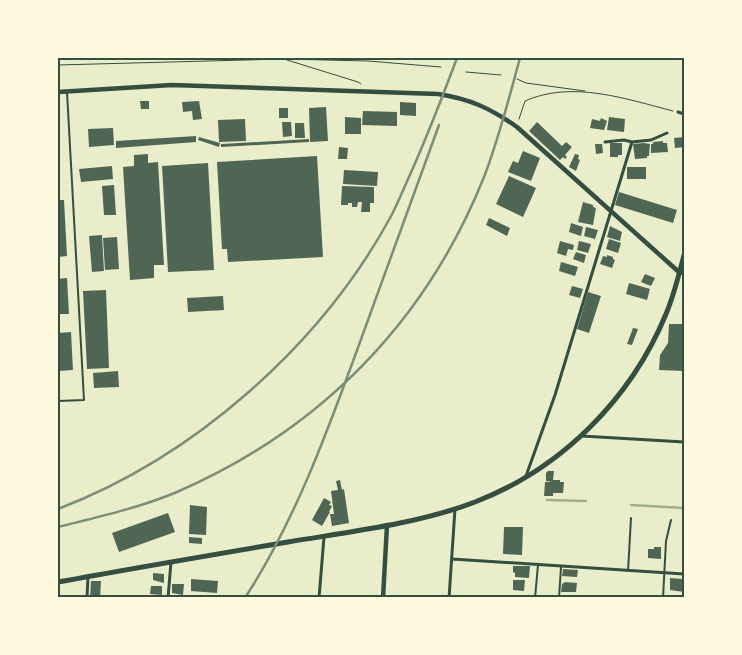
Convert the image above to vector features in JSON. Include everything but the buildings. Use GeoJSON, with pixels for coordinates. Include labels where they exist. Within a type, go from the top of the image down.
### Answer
{"type":"FeatureCollection","features":[{"type":"Feature","properties":{"kind":"main road"},"geometry":{"type":"LineString","coordinates":[[58,582],[387,525],[455,509],[476,502],[526,477],[543,467],[582,436],[630,381],[665,316],[680,273],[684,255]]}},
{"type":"Feature","properties":{"kind":"street"},"geometry":{"type":"LineString","coordinates":[[58,92],[172,85],[438,94],[463,98],[487,107],[517,127],[680,273]]}},
{"type":"Feature","properties":{"kind":"street"},"geometry":{"type":"LineString","coordinates":[[678,112],[684,114]]}},
{"type":"Feature","properties":{"kind":"street"},"geometry":{"type":"LineString","coordinates":[[605,142],[651,140],[667,133]]}},
{"type":"Feature","properties":{"kind":"street"},"geometry":{"type":"LineString","coordinates":[[526,477],[555,395],[632,142]]}},
{"type":"Feature","properties":{"kind":"street"},"geometry":{"type":"LineString","coordinates":[[582,436],[684,442]]}},
{"type":"Feature","properties":{"kind":"street"},"geometry":{"type":"LineString","coordinates":[[449,598],[455,509]]}},
{"type":"Feature","properties":{"kind":"street"},"geometry":{"type":"LineString","coordinates":[[383,598],[387,525]]}},
{"type":"Feature","properties":{"kind":"street"},"geometry":{"type":"LineString","coordinates":[[320,598],[324,536]]}},
{"type":"Feature","properties":{"kind":"street"},"geometry":{"type":"LineString","coordinates":[[452,559],[684,574]]}},
{"type":"Feature","properties":{"kind":"street"},"geometry":{"type":"LineString","coordinates":[[168,598],[171,561]]}},
{"type":"Feature","properties":{"kind":"street"},"geometry":{"type":"LineString","coordinates":[[87,598],[88,576]]}},
{"type":"Feature","properties":{"kind":"lane"},"geometry":{"type":"LineString","coordinates":[[58,401],[84,400],[67,92]]}},
{"type":"Feature","properties":{"kind":"lane"},"geometry":{"type":"LineString","coordinates":[[628,571],[631,518]]}},
{"type":"Feature","properties":{"kind":"lane"},"geometry":{"type":"LineString","coordinates":[[663,598],[666,541],[671,520]]}},
{"type":"Feature","properties":{"kind":"lane"},"geometry":{"type":"LineString","coordinates":[[535,598],[538,565]]}},
{"type":"Feature","properties":{"kind":"lane"},"geometry":{"type":"LineString","coordinates":[[559,598],[561,567]]}},
{"type":"Feature","properties":{"kind":"path"},"geometry":{"type":"LineString","coordinates":[[283,59],[358,82],[370,91]]}},
{"type":"Feature","properties":{"kind":"path"},"geometry":{"type":"LineString","coordinates":[[58,65],[283,59],[368,61],[441,67]]}},
{"type":"Feature","properties":{"kind":"path"},"geometry":{"type":"LineString","coordinates":[[466,72],[502,75]]}},
{"type":"Feature","properties":{"kind":"path"},"geometry":{"type":"LineString","coordinates":[[517,79],[526,83],[588,92],[678,112]]}},
{"type":"Feature","properties":{"kind":"path"},"geometry":{"type":"LineString","coordinates":[[517,127],[525,101],[552,93],[588,92]]}},
{"type":"Feature","properties":{"kind":"waterway"},"geometry":{"type":"LineString","coordinates":[[547,500],[586,501]]}},
{"type":"Feature","properties":{"kind":"waterway"},"geometry":{"type":"LineString","coordinates":[[631,505],[684,508]]}},
{"type":"Feature","properties":{"kind":"railway"},"geometry":{"type":"LineString","coordinates":[[58,509],[108,487],[157,460],[204,428],[249,392],[290,353],[328,310],[361,265],[393,213],[422,147],[457,58]]}},
{"type":"Feature","properties":{"kind":"railway"},"geometry":{"type":"LineString","coordinates":[[58,527],[118,512],[163,498],[229,467],[277,437],[322,403],[362,366],[399,324],[432,279],[460,230],[484,177],[520,58]]}},
{"type":"Feature","properties":{"kind":"railway"},"geometry":{"type":"LineString","coordinates":[[245,598],[279,540],[320,448],[439,125]]}}]}
